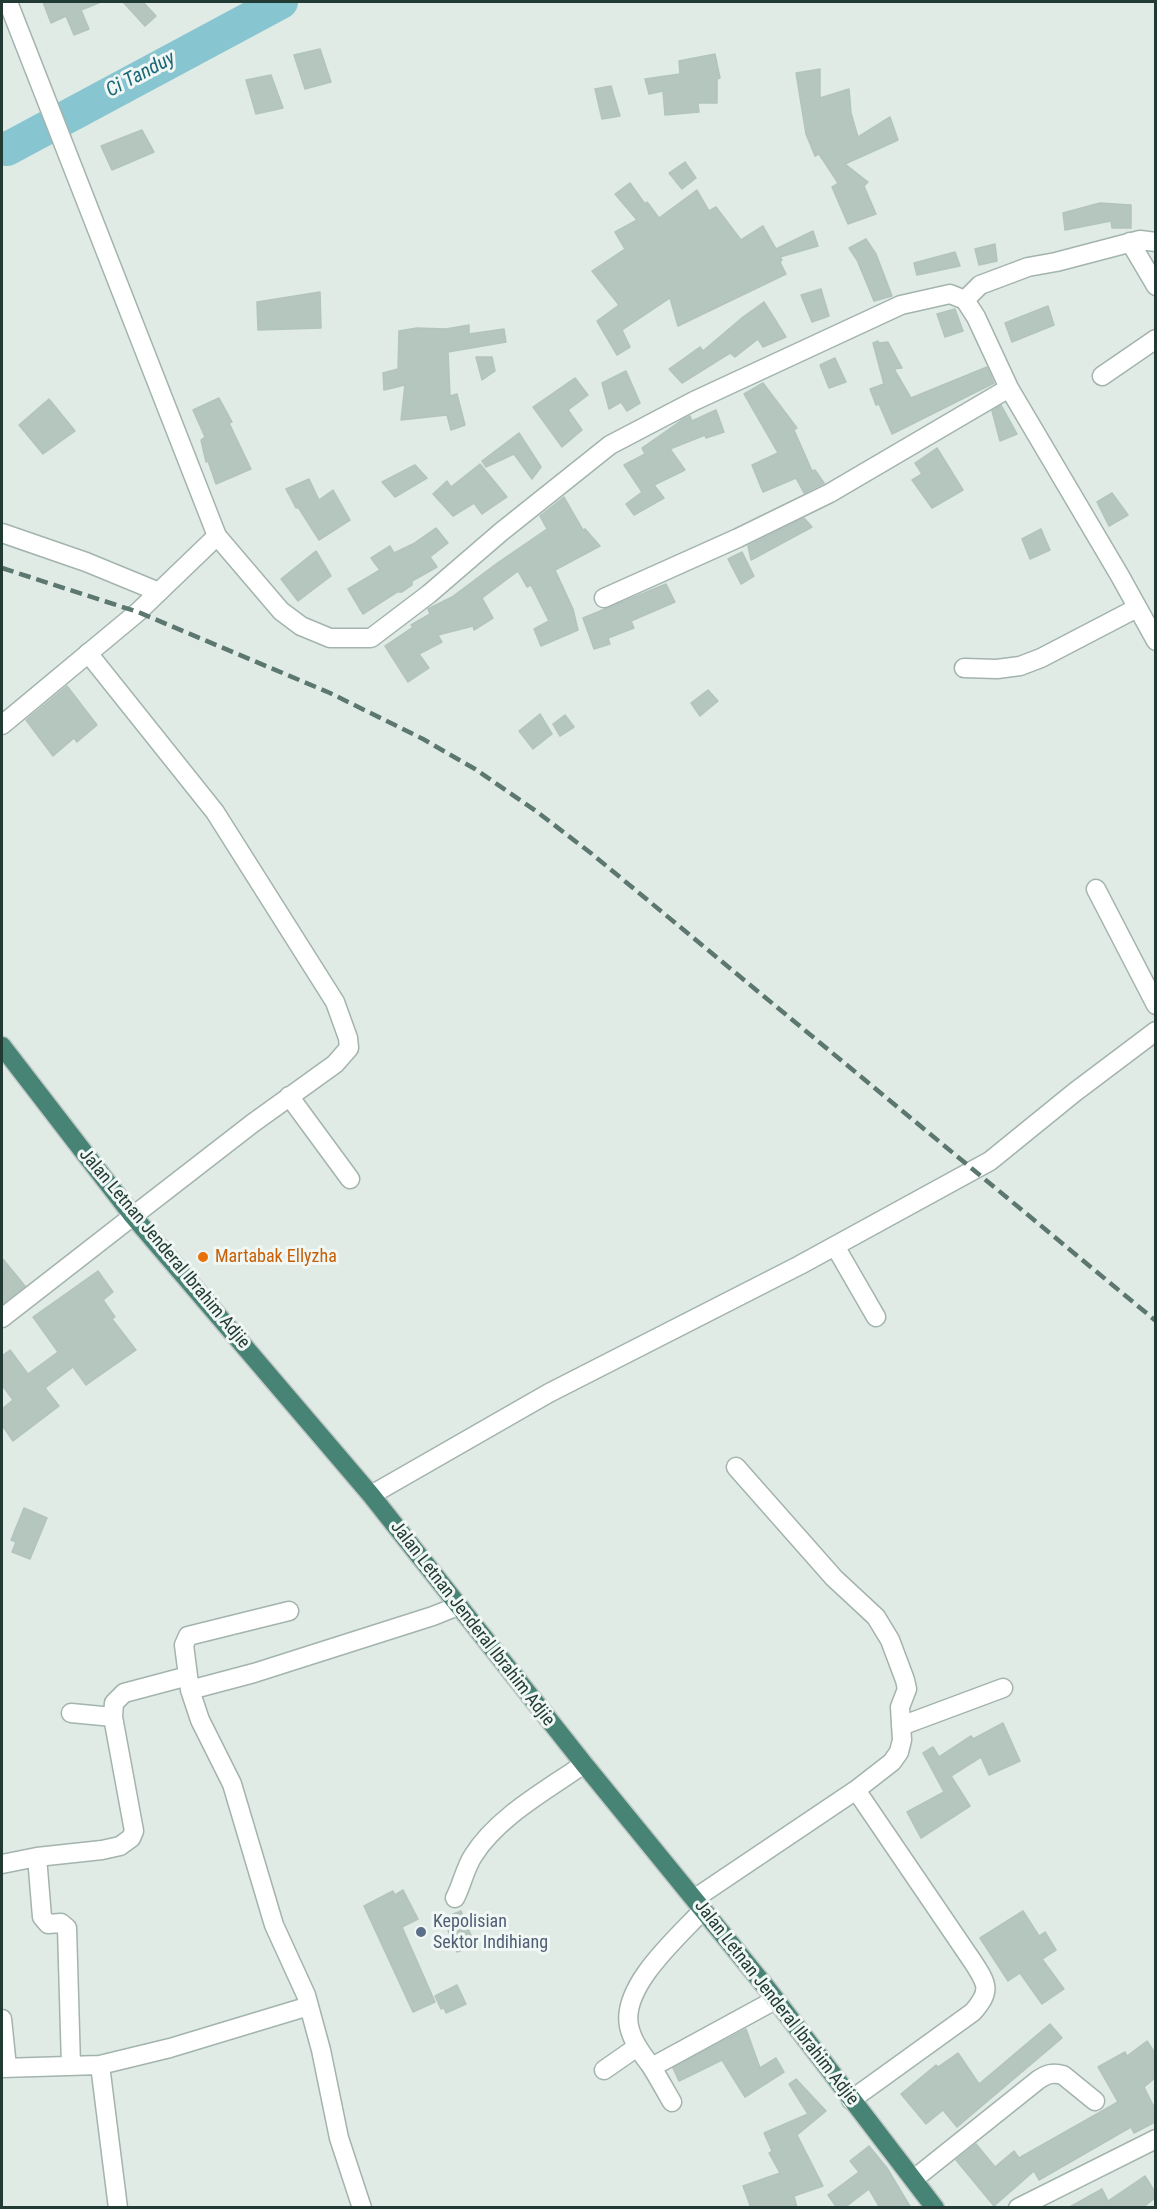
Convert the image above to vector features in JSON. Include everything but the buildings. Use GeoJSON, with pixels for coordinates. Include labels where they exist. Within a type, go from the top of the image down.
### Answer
{"type":"FeatureCollection","features":[{"type":"Feature","properties":{"kind":"highway","name":"Jalan Letnan Jenderal Ibrahim Adjie"},"geometry":{"type":"LineString","coordinates":[[3,1052],[133,1216],[371,1495],[584,1764],[776,2000],[935,2208]]}},
{"type":"Feature","properties":{"kind":"street"},"geometry":{"type":"LineString","coordinates":[[8,2],[217,536],[281,611],[301,626],[330,638],[371,638],[429,594],[492,539],[610,445],[694,401],[901,305],[950,294],[965,300],[976,317],[1009,388],[1120,576],[1155,641]]}},
{"type":"Feature","properties":{"kind":"street"},"geometry":{"type":"LineString","coordinates":[[965,300],[980,285],[1028,267],[1140,240],[1155,242]]}},
{"type":"Feature","properties":{"kind":"street"},"geometry":{"type":"LineString","coordinates":[[1130,242],[1155,286]]}},
{"type":"Feature","properties":{"kind":"street"},"geometry":{"type":"LineString","coordinates":[[1102,376],[1155,339]]}},
{"type":"Feature","properties":{"kind":"street"},"geometry":{"type":"LineString","coordinates":[[604,598],[738,538],[830,493],[1009,388]]}},
{"type":"Feature","properties":{"kind":"street"},"geometry":{"type":"LineString","coordinates":[[2,533],[86,562],[159,592]]}},
{"type":"Feature","properties":{"kind":"street"},"geometry":{"type":"LineString","coordinates":[[2,724],[159,592],[217,536]]}},
{"type":"Feature","properties":{"kind":"street"},"geometry":{"type":"LineString","coordinates":[[964,668],[996,669],[1020,666],[1041,658],[1137,608]]}},
{"type":"Feature","properties":{"kind":"street"},"geometry":{"type":"LineString","coordinates":[[2,1318],[288,1096],[335,1064],[349,1048],[348,1038],[335,1002],[216,812],[88,653]]}},
{"type":"Feature","properties":{"kind":"street"},"geometry":{"type":"LineString","coordinates":[[1096,890],[1155,1005]]}},
{"type":"Feature","properties":{"kind":"street"},"geometry":{"type":"LineString","coordinates":[[371,1495],[549,1393],[835,1246],[990,1161],[1155,1031]]}},
{"type":"Feature","properties":{"kind":"street"},"geometry":{"type":"LineString","coordinates":[[288,1096],[350,1179]]}},
{"type":"Feature","properties":{"kind":"street"},"geometry":{"type":"LineString","coordinates":[[835,1246],[876,1317]]}},
{"type":"Feature","properties":{"kind":"street"},"geometry":{"type":"LineString","coordinates":[[672,2102],[652,2067],[637,2047],[629,2028],[631,2001],[649,1968],[698,1904],[856,1790],[892,1761],[902,1740],[900,1707],[907,1689],[890,1641],[876,1617],[834,1578],[736,1467]]}},
{"type":"Feature","properties":{"kind":"street"},"geometry":{"type":"LineString","coordinates":[[2,1864],[37,1857],[102,1850],[120,1846],[131,1838],[134,1830],[113,1717],[114,1703],[124,1694],[254,1673],[458,1606]]}},
{"type":"Feature","properties":{"kind":"street"},"geometry":{"type":"LineString","coordinates":[[289,1611],[188,1636],[184,1645],[189,1683],[200,1720],[232,1784],[274,1925],[306,1995],[321,2050],[339,2138],[362,2208]]}},
{"type":"Feature","properties":{"kind":"street"},"geometry":{"type":"LineString","coordinates":[[901,1726],[1002,1688]]}},
{"type":"Feature","properties":{"kind":"street"},"geometry":{"type":"LineString","coordinates":[[71,1713],[113,1717]]}},
{"type":"Feature","properties":{"kind":"street"},"geometry":{"type":"LineString","coordinates":[[454,1898],[461,1887],[472,1857],[485,1839],[505,1820],[584,1764]]}},
{"type":"Feature","properties":{"kind":"street"},"geometry":{"type":"LineString","coordinates":[[851,2100],[973,2012],[983,2000],[986,1992],[986,1982],[856,1790]]}},
{"type":"Feature","properties":{"kind":"street"},"geometry":{"type":"LineString","coordinates":[[37,1857],[42,1917],[48,1924],[61,1923],[67,1928],[71,2066]]}},
{"type":"Feature","properties":{"kind":"street"},"geometry":{"type":"LineString","coordinates":[[652,2067],[776,2000]]}},
{"type":"Feature","properties":{"kind":"street"},"geometry":{"type":"LineString","coordinates":[[2,2019],[4,2068],[100,2065],[170,2048],[309,2006]]}},
{"type":"Feature","properties":{"kind":"street"},"geometry":{"type":"LineString","coordinates":[[604,2070],[637,2047]]}},
{"type":"Feature","properties":{"kind":"street"},"geometry":{"type":"LineString","coordinates":[[100,2065],[118,2208]]}},
{"type":"Feature","properties":{"kind":"street"},"geometry":{"type":"LineString","coordinates":[[914,2180],[1048,2074],[1063,2075],[1095,2101]]}},
{"type":"Feature","properties":{"kind":"street"},"geometry":{"type":"LineString","coordinates":[[1018,2208],[1155,2139]]}},
{"type":"Feature","properties":{"kind":"waterway","name":"Ci Tanduy"},"geometry":{"type":"LineString","coordinates":[[2,148],[7,149],[281,2]]}},
{"type":"Feature","properties":{"kind":"railway"},"geometry":{"type":"LineString","coordinates":[[2,568],[138,612],[330,693],[423,739],[475,769],[536,811],[592,854],[1156,1321]]}},
{"type":"Feature","properties":{"kind":"place","name":"Martabak Ellyzha"},"geometry":{"type":"Point","coordinates":[203,1257]}},
{"type":"Feature","properties":{"kind":"place","name":"Kepolisian Sektor Indihiang"},"geometry":{"type":"Point","coordinates":[421,1932]}}]}
